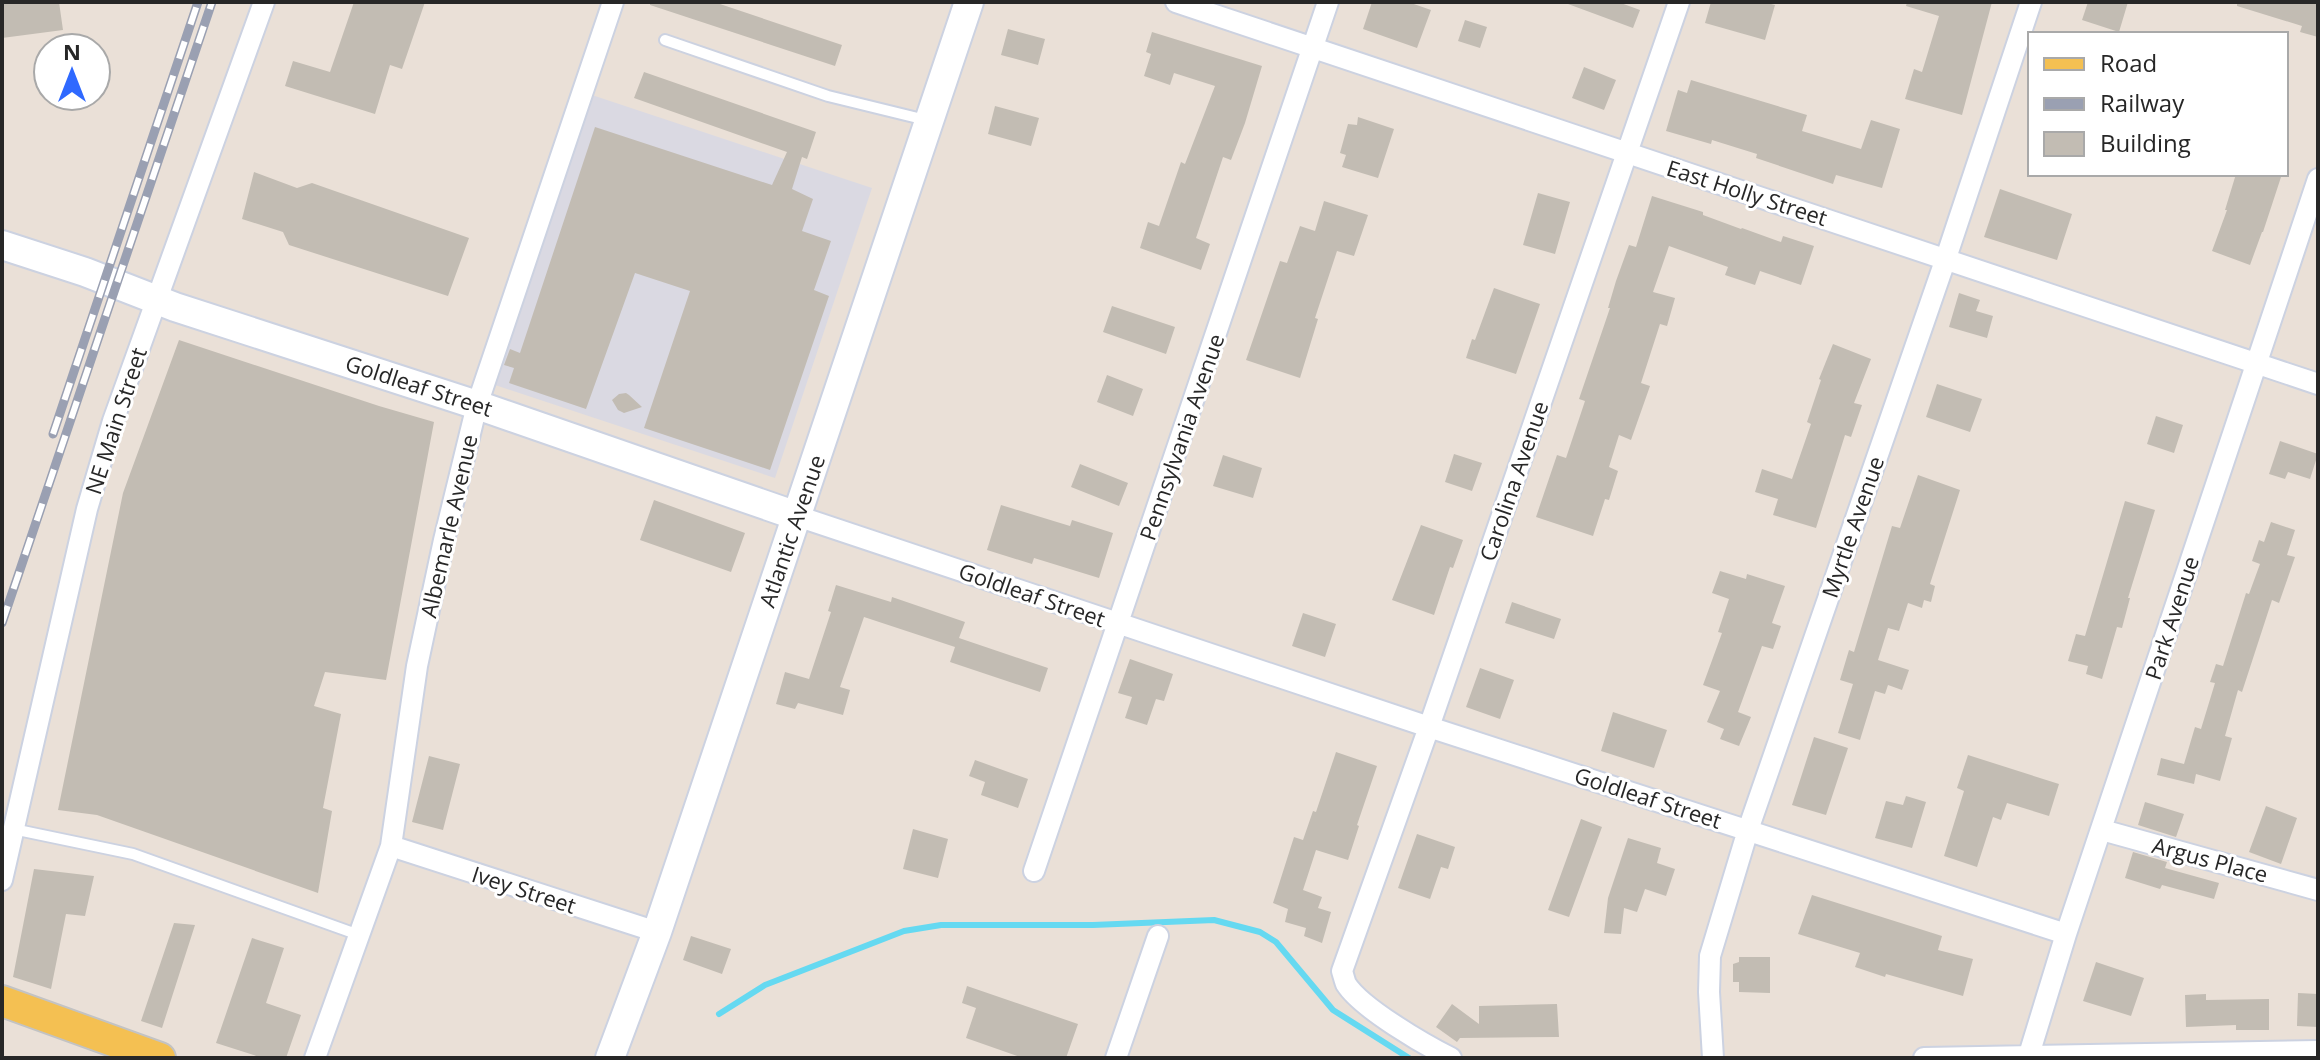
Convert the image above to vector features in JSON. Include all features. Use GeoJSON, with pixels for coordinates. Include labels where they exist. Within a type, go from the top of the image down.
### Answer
{"type":"FeatureCollection","features":[{"type":"Feature","properties":{"kind":"main road","name":"Atlantic Avenue"},"geometry":{"type":"LineString","coordinates":[[610,1058],[657,932],[969,2]]}},
{"type":"Feature","properties":{"kind":"main road","name":"Goldleaf Street"},"geometry":{"type":"LineString","coordinates":[[2,245],[797,516]]}},
{"type":"Feature","properties":{"kind":"main road"},"geometry":{"type":"LineString","coordinates":[[2,1001],[160,1058]]}},
{"type":"Feature","properties":{"kind":"street","name":"NE Main Street"},"geometry":{"type":"LineString","coordinates":[[2,880],[5,851],[13,829],[87,509],[113,421],[264,2]]}},
{"type":"Feature","properties":{"kind":"street","name":"Albemarle Avenue"},"geometry":{"type":"LineString","coordinates":[[315,1058],[391,846],[417,666],[477,405],[613,2]]}},
{"type":"Feature","properties":{"kind":"street","name":"East Holly Street"},"geometry":{"type":"LineString","coordinates":[[1176,2],[2318,384]]}},
{"type":"Feature","properties":{"kind":"street","name":"Pennsylvania Avenue"},"geometry":{"type":"LineString","coordinates":[[1034,871],[1328,2]]}},
{"type":"Feature","properties":{"kind":"street","name":"Carolina Avenue"},"geometry":{"type":"LineString","coordinates":[[1451,1058],[1425,1045],[1357,995],[1346,983],[1342,971],[1679,2]]}},
{"type":"Feature","properties":{"kind":"street","name":"Myrtle Avenue"},"geometry":{"type":"LineString","coordinates":[[1713,1058],[1710,956],[1748,830],[2031,2]]}},
{"type":"Feature","properties":{"kind":"street","name":"Park Avenue"},"geometry":{"type":"LineString","coordinates":[[2028,1058],[2066,934],[2318,179]]}},
{"type":"Feature","properties":{"kind":"street","name":"Goldleaf Street"},"geometry":{"type":"LineString","coordinates":[[797,516],[1429,727],[2066,934]]}},
{"type":"Feature","properties":{"kind":"street","name":"Argus Place"},"geometry":{"type":"LineString","coordinates":[[2102,830],[2318,890]]}},
{"type":"Feature","properties":{"kind":"street","name":"Ivey Street"},"geometry":{"type":"LineString","coordinates":[[391,846],[657,932]]}},
{"type":"Feature","properties":{"kind":"street"},"geometry":{"type":"LineString","coordinates":[[1116,1058],[1158,936]]}},
{"type":"Feature","properties":{"kind":"street"},"geometry":{"type":"LineString","coordinates":[[1924,1058],[2318,1051]]}},
{"type":"Feature","properties":{"kind":"lane"},"geometry":{"type":"LineString","coordinates":[[665,40],[828,96],[928,120]]}},
{"type":"Feature","properties":{"kind":"lane"},"geometry":{"type":"LineString","coordinates":[[13,829],[133,854],[359,935]]}},
{"type":"Feature","properties":{"kind":"shaded area"},"geometry":{"type":"Polygon","coordinates":[[[592,95],[872,188],[775,478],[495,385],[592,95]]]}},
{"type":"Feature","properties":{"kind":"building"},"geometry":{"type":"Polygon","coordinates":[[[2,2],[59,2],[63,30],[2,38],[2,2]]]}},
{"type":"Feature","properties":{"kind":"building"},"geometry":{"type":"Polygon","coordinates":[[[354,2],[425,2],[402,69],[390,65],[375,114],[285,86],[293,61],[330,72],[354,2]]]}},
{"type":"Feature","properties":{"kind":"building"},"geometry":{"type":"Polygon","coordinates":[[[650,2],[714,2],[842,45],[835,66],[650,5],[650,2]]]}},
{"type":"Feature","properties":{"kind":"building"},"geometry":{"type":"Polygon","coordinates":[[[1372,2],[1408,2],[1431,10],[1417,48],[1363,29],[1372,2]]]}},
{"type":"Feature","properties":{"kind":"building"},"geometry":{"type":"Polygon","coordinates":[[[1569,2],[1618,2],[1640,10],[1633,28],[1569,2]]]}},
{"type":"Feature","properties":{"kind":"building"},"geometry":{"type":"Polygon","coordinates":[[[1711,2],[1763,2],[1775,5],[1765,40],[1705,23],[1711,2]]]}},
{"type":"Feature","properties":{"kind":"building"},"geometry":{"type":"Polygon","coordinates":[[[1907,2],[1992,2],[1962,115],[1905,99],[1914,69],[1922,72],[1939,16],[1906,6],[1907,2]]]}},
{"type":"Feature","properties":{"kind":"building"},"geometry":{"type":"Polygon","coordinates":[[[2088,2],[2128,2],[2119,32],[2082,20],[2088,2]]]}},
{"type":"Feature","properties":{"kind":"building"},"geometry":{"type":"Polygon","coordinates":[[[2237,2],[2318,2],[2318,37],[2300,32],[2302,26],[2237,6],[2237,2]]]}},
{"type":"Feature","properties":{"kind":"building"},"geometry":{"type":"Polygon","coordinates":[[[1465,20],[1487,27],[1480,48],[1458,41],[1465,20]]]}},
{"type":"Feature","properties":{"kind":"building"},"geometry":{"type":"Polygon","coordinates":[[[1008,29],[1045,39],[1038,65],[1001,55],[1008,29]]]}},
{"type":"Feature","properties":{"kind":"building"},"geometry":{"type":"Polygon","coordinates":[[[1152,32],[1262,66],[1231,160],[1223,157],[1196,238],[1210,244],[1201,270],[1140,248],[1148,222],[1159,226],[1181,162],[1185,164],[1215,86],[1174,73],[1170,85],[1144,76],[1151,54],[1146,52],[1152,32]]]}},
{"type":"Feature","properties":{"kind":"building"},"geometry":{"type":"Polygon","coordinates":[[[1584,67],[1616,80],[1604,110],[1572,98],[1584,67]]]}},
{"type":"Feature","properties":{"kind":"building"},"geometry":{"type":"Polygon","coordinates":[[[644,72],[816,132],[807,159],[802,157],[792,189],[813,199],[802,231],[831,241],[814,290],[829,296],[770,470],[644,428],[690,291],[635,273],[586,409],[509,383],[514,368],[504,365],[510,349],[520,353],[595,127],[772,185],[787,152],[634,98],[644,72]]]}},
{"type":"Feature","properties":{"kind":"building"},"geometry":{"type":"Polygon","coordinates":[[[1691,80],[1807,115],[1802,131],[1861,149],[1871,120],[1900,129],[1882,188],[1836,175],[1833,184],[1756,158],[1757,154],[1712,140],[1711,144],[1666,131],[1678,90],[1687,93],[1691,80]]]}},
{"type":"Feature","properties":{"kind":"building"},"geometry":{"type":"Polygon","coordinates":[[[995,106],[1039,118],[1031,146],[988,134],[995,106]]]}},
{"type":"Feature","properties":{"kind":"building"},"geometry":{"type":"Polygon","coordinates":[[[1358,117],[1394,129],[1378,178],[1342,167],[1346,155],[1340,153],[1348,124],[1357,125],[1358,117]]]}},
{"type":"Feature","properties":{"kind":"building"},"geometry":{"type":"Polygon","coordinates":[[[254,172],[297,188],[312,183],[469,238],[448,296],[289,245],[283,232],[242,219],[254,172]]]}},
{"type":"Feature","properties":{"kind":"building"},"geometry":{"type":"Polygon","coordinates":[[[2235,176],[2281,176],[2250,265],[2212,251],[2235,176]]]}},
{"type":"Feature","properties":{"kind":"building"},"geometry":{"type":"Polygon","coordinates":[[[2000,189],[2072,214],[2057,260],[1984,237],[2000,189]]]}},
{"type":"Feature","properties":{"kind":"building"},"geometry":{"type":"Polygon","coordinates":[[[1538,193],[1570,202],[1555,254],[1523,245],[1538,193]]]}},
{"type":"Feature","properties":{"kind":"building"},"geometry":{"type":"Polygon","coordinates":[[[1652,196],[1781,242],[1783,236],[1814,246],[1801,285],[1760,271],[1755,285],[1725,275],[1728,267],[1669,246],[1653,292],[1675,298],[1667,326],[1660,324],[1641,383],[1650,386],[1631,440],[1619,435],[1609,467],[1618,471],[1593,536],[1536,517],[1557,455],[1566,458],[1585,401],[1579,399],[1616,281],[1629,245],[1636,247],[1652,196]]]}},
{"type":"Feature","properties":{"kind":"building"},"geometry":{"type":"Polygon","coordinates":[[[1324,201],[1368,215],[1354,256],[1337,251],[1300,378],[1246,360],[1280,261],[1287,263],[1300,226],[1315,231],[1324,201]]]}},
{"type":"Feature","properties":{"kind":"building"},"geometry":{"type":"Polygon","coordinates":[[[1494,288],[1540,304],[1516,374],[1466,358],[1494,288]]]}},
{"type":"Feature","properties":{"kind":"building"},"geometry":{"type":"Polygon","coordinates":[[[1959,293],[1980,300],[1976,311],[1993,316],[1987,338],[1949,327],[1959,293]]]}},
{"type":"Feature","properties":{"kind":"building"},"geometry":{"type":"Polygon","coordinates":[[[1112,306],[1175,327],[1166,354],[1103,332],[1112,306]]]}},
{"type":"Feature","properties":{"kind":"building"},"geometry":{"type":"Polygon","coordinates":[[[179,340],[434,422],[386,680],[325,672],[314,706],[341,714],[323,808],[332,811],[318,893],[97,815],[58,810],[123,493],[179,340]]]}},
{"type":"Feature","properties":{"kind":"building"},"geometry":{"type":"Polygon","coordinates":[[[1833,344],[1871,359],[1854,403],[1862,405],[1851,437],[1845,435],[1816,528],[1773,515],[1778,499],[1755,492],[1762,469],[1792,479],[1811,424],[1807,422],[1819,379],[1833,344]]]}},
{"type":"Feature","properties":{"kind":"building"},"geometry":{"type":"Polygon","coordinates":[[[1107,375],[1143,389],[1133,416],[1097,402],[1107,375]]]}},
{"type":"Feature","properties":{"kind":"building"},"geometry":{"type":"Polygon","coordinates":[[[1937,384],[1982,399],[1970,432],[1926,417],[1937,384]]]}},
{"type":"Feature","properties":{"kind":"building"},"geometry":{"type":"Polygon","coordinates":[[[626,393],[642,407],[624,413],[618,410],[612,400],[626,393]]]}},
{"type":"Feature","properties":{"kind":"building"},"geometry":{"type":"Polygon","coordinates":[[[2156,416],[2183,425],[2174,453],[2147,444],[2156,416]]]}},
{"type":"Feature","properties":{"kind":"building"},"geometry":{"type":"Polygon","coordinates":[[[2280,441],[2318,454],[2310,479],[2288,472],[2285,479],[2269,474],[2280,441]]]}},
{"type":"Feature","properties":{"kind":"building"},"geometry":{"type":"Polygon","coordinates":[[[1454,454],[1482,463],[1472,491],[1445,482],[1454,454]]]}},
{"type":"Feature","properties":{"kind":"building"},"geometry":{"type":"Polygon","coordinates":[[[1223,455],[1262,468],[1253,498],[1213,486],[1223,455]]]}},
{"type":"Feature","properties":{"kind":"building"},"geometry":{"type":"Polygon","coordinates":[[[1080,464],[1128,483],[1119,506],[1071,487],[1080,464]]]}},
{"type":"Feature","properties":{"kind":"building"},"geometry":{"type":"Polygon","coordinates":[[[1918,475],[1960,490],[1930,584],[1935,586],[1931,602],[1924,600],[1922,608],[1908,603],[1899,631],[1888,628],[1878,660],[1909,670],[1902,690],[1888,685],[1885,694],[1875,691],[1860,740],[1838,733],[1853,684],[1840,680],[1849,650],[1854,652],[1892,526],[1900,528],[1918,475]]]}},
{"type":"Feature","properties":{"kind":"building"},"geometry":{"type":"Polygon","coordinates":[[[654,500],[745,533],[731,572],[640,540],[654,500]]]}},
{"type":"Feature","properties":{"kind":"building"},"geometry":{"type":"Polygon","coordinates":[[[2125,501],[2155,510],[2122,628],[2117,627],[2102,679],[2086,674],[2088,666],[2068,661],[2076,634],[2085,636],[2125,501]]]}},
{"type":"Feature","properties":{"kind":"building"},"geometry":{"type":"Polygon","coordinates":[[[1001,505],[1070,526],[1072,520],[1113,533],[1099,578],[1034,558],[1032,564],[987,550],[1001,505]]]}},
{"type":"Feature","properties":{"kind":"building"},"geometry":{"type":"Polygon","coordinates":[[[2271,522],[2295,530],[2287,555],[2295,557],[2279,603],[2272,600],[2242,692],[2238,690],[2225,736],[2232,738],[2220,781],[2196,774],[2194,784],[2157,775],[2161,758],[2184,764],[2195,727],[2201,729],[2215,683],[2210,682],[2216,664],[2223,666],[2246,593],[2249,594],[2260,564],[2252,561],[2259,540],[2264,542],[2271,522]]]}},
{"type":"Feature","properties":{"kind":"building"},"geometry":{"type":"Polygon","coordinates":[[[1421,525],[1463,540],[1434,615],[1392,600],[1421,525]]]}},
{"type":"Feature","properties":{"kind":"building"},"geometry":{"type":"Polygon","coordinates":[[[1720,571],[1746,579],[1747,574],[1785,586],[1772,623],[1781,626],[1773,649],[1762,646],[1738,712],[1751,717],[1739,746],[1720,739],[1724,729],[1707,722],[1720,691],[1703,685],[1722,633],[1718,632],[1729,599],[1712,593],[1720,571]]]}},
{"type":"Feature","properties":{"kind":"building"},"geometry":{"type":"Polygon","coordinates":[[[836,585],[891,602],[892,597],[965,622],[959,638],[1048,668],[1040,692],[950,662],[955,647],[864,617],[840,687],[850,690],[843,715],[798,703],[795,709],[776,704],[785,672],[809,679],[831,612],[828,611],[836,585]]]}},
{"type":"Feature","properties":{"kind":"building"},"geometry":{"type":"Polygon","coordinates":[[[1512,602],[1561,619],[1554,639],[1505,623],[1512,602]]]}},
{"type":"Feature","properties":{"kind":"building"},"geometry":{"type":"Polygon","coordinates":[[[1303,613],[1336,624],[1325,657],[1292,646],[1303,613]]]}},
{"type":"Feature","properties":{"kind":"building"},"geometry":{"type":"Polygon","coordinates":[[[1130,659],[1173,674],[1164,701],[1156,699],[1147,725],[1125,718],[1132,697],[1118,693],[1130,659]]]}},
{"type":"Feature","properties":{"kind":"building"},"geometry":{"type":"Polygon","coordinates":[[[1480,668],[1514,680],[1500,719],[1466,707],[1480,668]]]}},
{"type":"Feature","properties":{"kind":"building"},"geometry":{"type":"Polygon","coordinates":[[[1613,712],[1667,730],[1654,768],[1601,751],[1613,712]]]}},
{"type":"Feature","properties":{"kind":"building"},"geometry":{"type":"Polygon","coordinates":[[[1814,737],[1848,748],[1826,815],[1792,805],[1814,737]]]}},
{"type":"Feature","properties":{"kind":"building"},"geometry":{"type":"Polygon","coordinates":[[[1336,752],[1377,766],[1348,860],[1316,850],[1303,890],[1322,897],[1318,908],[1331,912],[1322,943],[1304,936],[1306,928],[1285,922],[1288,909],[1273,903],[1294,837],[1303,840],[1336,752]]]}},
{"type":"Feature","properties":{"kind":"building"},"geometry":{"type":"Polygon","coordinates":[[[1968,755],[2059,784],[2049,816],[2007,803],[2001,820],[1993,817],[1977,867],[1944,856],[1964,791],[1957,788],[1968,755]]]}},
{"type":"Feature","properties":{"kind":"building"},"geometry":{"type":"Polygon","coordinates":[[[429,756],[460,764],[443,830],[412,822],[429,756]]]}},
{"type":"Feature","properties":{"kind":"building"},"geometry":{"type":"Polygon","coordinates":[[[975,760],[1028,779],[1018,808],[981,795],[985,782],[969,776],[975,760]]]}},
{"type":"Feature","properties":{"kind":"building"},"geometry":{"type":"Polygon","coordinates":[[[1906,796],[1926,802],[1912,848],[1875,838],[1886,801],[1903,805],[1906,796]]]}},
{"type":"Feature","properties":{"kind":"building"},"geometry":{"type":"Polygon","coordinates":[[[2145,802],[2184,814],[2176,837],[2138,825],[2145,802]]]}},
{"type":"Feature","properties":{"kind":"building"},"geometry":{"type":"Polygon","coordinates":[[[2266,806],[2297,818],[2281,864],[2249,852],[2266,806]]]}},
{"type":"Feature","properties":{"kind":"building"},"geometry":{"type":"Polygon","coordinates":[[[1581,819],[1602,827],[1569,917],[1548,910],[1581,819]]]}},
{"type":"Feature","properties":{"kind":"building"},"geometry":{"type":"Polygon","coordinates":[[[913,829],[948,839],[938,878],[903,869],[913,829]]]}},
{"type":"Feature","properties":{"kind":"building"},"geometry":{"type":"Polygon","coordinates":[[[1417,834],[1455,847],[1448,869],[1441,867],[1430,899],[1398,888],[1417,834]]]}},
{"type":"Feature","properties":{"kind":"building"},"geometry":{"type":"Polygon","coordinates":[[[1628,838],[1661,848],[1657,863],[1675,869],[1666,896],[1645,889],[1637,912],[1624,908],[1621,934],[1604,933],[1608,898],[1628,838]]]}},
{"type":"Feature","properties":{"kind":"building"},"geometry":{"type":"Polygon","coordinates":[[[2133,852],[2167,862],[2165,868],[2219,883],[2214,899],[2162,885],[2160,889],[2125,878],[2133,852]]]}},
{"type":"Feature","properties":{"kind":"building"},"geometry":{"type":"Polygon","coordinates":[[[34,869],[94,876],[85,916],[66,914],[51,989],[13,977],[34,869]]]}},
{"type":"Feature","properties":{"kind":"building"},"geometry":{"type":"Polygon","coordinates":[[[1812,895],[1942,936],[1938,950],[1973,959],[1963,996],[1855,967],[1860,953],[1798,934],[1812,895]]]}},
{"type":"Feature","properties":{"kind":"building"},"geometry":{"type":"Polygon","coordinates":[[[174,923],[195,925],[162,1028],[141,1021],[174,923]]]}},
{"type":"Feature","properties":{"kind":"building"},"geometry":{"type":"Polygon","coordinates":[[[691,936],[731,949],[722,974],[683,960],[691,936]]]}},
{"type":"Feature","properties":{"kind":"building"},"geometry":{"type":"Polygon","coordinates":[[[252,938],[284,948],[266,1003],[301,1015],[286,1058],[263,1058],[216,1043],[252,938]]]}},
{"type":"Feature","properties":{"kind":"building"},"geometry":{"type":"Polygon","coordinates":[[[1739,957],[1770,957],[1770,993],[1739,992],[1739,982],[1733,982],[1733,964],[1739,962],[1739,957]]]}},
{"type":"Feature","properties":{"kind":"building"},"geometry":{"type":"Polygon","coordinates":[[[2096,962],[2144,978],[2131,1016],[2083,1001],[2096,962]]]}},
{"type":"Feature","properties":{"kind":"building"},"geometry":{"type":"Polygon","coordinates":[[[967,986],[1078,1024],[1066,1058],[1023,1058],[966,1038],[976,1008],[962,1003],[967,986]]]}},
{"type":"Feature","properties":{"kind":"building"},"geometry":{"type":"Polygon","coordinates":[[[2298,993],[2318,994],[2318,1027],[2297,1026],[2298,993]]]}},
{"type":"Feature","properties":{"kind":"building"},"geometry":{"type":"Polygon","coordinates":[[[2206,994],[2206,1000],[2269,999],[2269,1030],[2236,1030],[2236,1025],[2186,1027],[2185,995],[2206,994]]]}},
{"type":"Feature","properties":{"kind":"building"},"geometry":{"type":"Polygon","coordinates":[[[1452,1004],[1479,1024],[1479,1006],[1557,1004],[1559,1037],[1460,1038],[1457,1042],[1436,1027],[1452,1004]]]}},
{"type":"Feature","properties":{"kind":"waterway"},"geometry":{"type":"LineString","coordinates":[[719,1014],[765,985],[904,931],[941,925],[1093,925],[1214,920],[1260,932],[1276,942],[1333,1010],[1409,1058]]}},
{"type":"Feature","properties":{"kind":"railway"},"geometry":{"type":"LineString","coordinates":[[53,434],[198,2]]}},
{"type":"Feature","properties":{"kind":"railway"},"geometry":{"type":"LineString","coordinates":[[2,623],[212,2]]}}]}
